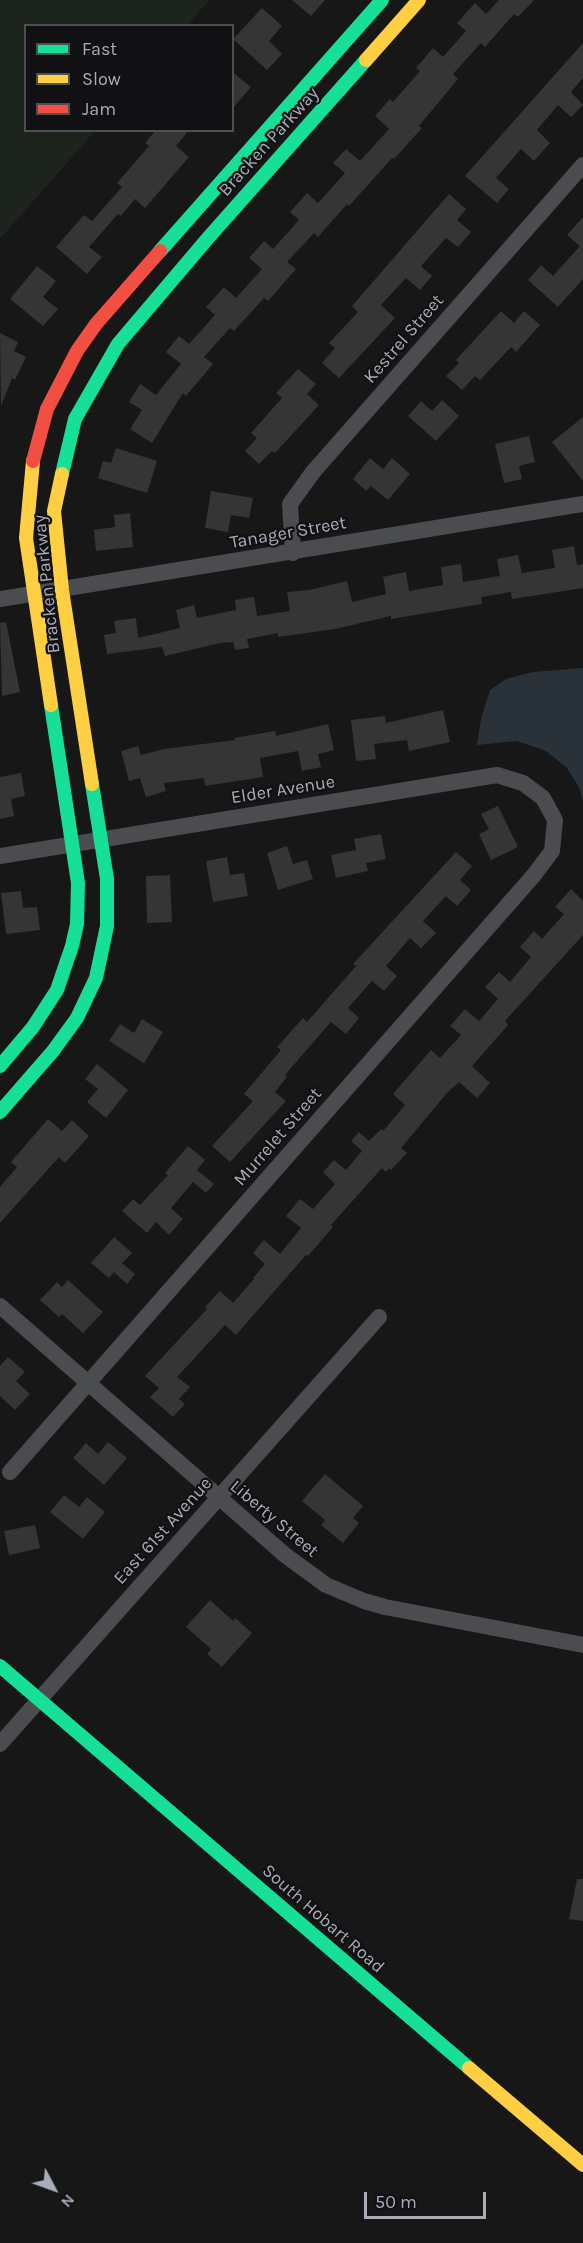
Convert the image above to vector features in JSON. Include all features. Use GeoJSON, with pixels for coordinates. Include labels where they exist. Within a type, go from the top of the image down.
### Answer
{"type":"FeatureCollection","features":[{"type":"Feature","properties":{"kind":"street","name":"Bracken Parkway"},"geometry":{"type":"LineString","coordinates":[[0,1066],[33,1027],[57,990],[77,924],[78,883],[74,843],[33,594],[27,537],[27,494],[33,458],[47,409],[77,351],[104,316],[382,0]]}},
{"type":"Feature","properties":{"kind":"street","name":"Bracken Parkway"},"geometry":{"type":"LineString","coordinates":[[0,1112],[66,1034],[87,999],[96,978],[105,942],[108,911],[107,879],[62,590],[54,512],[75,419],[118,344],[208,238],[419,0]]}},
{"type":"Feature","properties":{"kind":"street","name":"Kestrel Street"},"geometry":{"type":"LineString","coordinates":[[293,553],[290,504],[313,472],[583,165]]}},
{"type":"Feature","properties":{"kind":"street","name":"Tanager Street"},"geometry":{"type":"LineString","coordinates":[[0,599],[583,504]]}},
{"type":"Feature","properties":{"kind":"street","name":"Elder Avenue"},"geometry":{"type":"LineString","coordinates":[[0,856],[497,775],[523,783],[543,798],[555,820]]}},
{"type":"Feature","properties":{"kind":"street","name":"Murrelet Street"},"geometry":{"type":"LineString","coordinates":[[10,1472],[534,875],[552,851],[555,820]]}},
{"type":"Feature","properties":{"kind":"street","name":"Liberty Street"},"geometry":{"type":"LineString","coordinates":[[0,1306],[306,1572],[344,1593],[385,1607],[583,1645]]}},
{"type":"Feature","properties":{"kind":"street","name":"East 61st Avenue"},"geometry":{"type":"LineString","coordinates":[[0,1744],[379,1317]]}},
{"type":"Feature","properties":{"kind":"street","name":"South Hobart Road"},"geometry":{"type":"LineString","coordinates":[[0,1666],[583,2165]]}},
{"type":"Feature","properties":{"kind":"shaded area"},"geometry":{"type":"Polygon","coordinates":[[[0,0],[210,0],[188,24],[24,24],[24,132],[94,132],[0,239],[0,0]]]}},
{"type":"Feature","properties":{"kind":"shaded area"},"geometry":{"type":"Polygon","coordinates":[[[583,668],[583,802],[580,789],[567,768],[546,751],[517,741],[477,745],[481,719],[490,690],[506,679],[533,672],[583,668]]]}},
{"type":"Feature","properties":{"kind":"building"},"geometry":{"type":"Polygon","coordinates":[[[292,0],[325,0],[311,16],[292,0]]]}},
{"type":"Feature","properties":{"kind":"building"},"geometry":{"type":"Polygon","coordinates":[[[499,0],[534,0],[518,17],[514,14],[485,47],[481,43],[453,74],[458,79],[419,126],[422,128],[318,237],[314,233],[287,262],[296,269],[268,301],[264,298],[234,331],[230,328],[204,357],[213,364],[186,396],[183,393],[152,443],[130,429],[142,410],[129,402],[140,384],[156,395],[181,364],[166,352],[179,336],[189,344],[215,315],[206,307],[224,287],[236,298],[262,269],[249,258],[264,241],[273,249],[299,220],[290,212],[307,193],[318,203],[345,173],[333,163],[346,149],[360,161],[389,129],[375,116],[390,99],[393,102],[420,71],[416,68],[433,48],[443,57],[466,31],[457,23],[475,3],[486,14],[499,0]]]}},
{"type":"Feature","properties":{"kind":"building"},"geometry":{"type":"Polygon","coordinates":[[[262,8],[282,26],[269,41],[282,54],[267,70],[234,38],[262,8]]]}},
{"type":"Feature","properties":{"kind":"building"},"geometry":{"type":"Polygon","coordinates":[[[583,43],[583,78],[571,92],[583,105],[571,117],[558,105],[537,130],[550,143],[534,161],[521,149],[496,178],[509,189],[497,203],[465,176],[583,43]]]}},
{"type":"Feature","properties":{"kind":"building"},"geometry":{"type":"Polygon","coordinates":[[[234,74],[251,87],[234,107],[234,74]]]}},
{"type":"Feature","properties":{"kind":"building"},"geometry":{"type":"Polygon","coordinates":[[[154,132],[187,132],[176,146],[189,157],[145,208],[135,199],[121,216],[118,214],[89,247],[102,257],[87,274],[56,247],[84,215],[92,221],[122,187],[117,183],[149,146],[145,143],[154,132]]]}},
{"type":"Feature","properties":{"kind":"building"},"geometry":{"type":"Polygon","coordinates":[[[449,194],[466,209],[457,220],[471,232],[458,247],[446,238],[421,266],[432,276],[420,290],[406,278],[381,305],[395,318],[339,378],[322,363],[335,348],[329,343],[358,312],[352,306],[449,194]]]}},
{"type":"Feature","properties":{"kind":"building"},"geometry":{"type":"Polygon","coordinates":[[[583,217],[583,279],[558,307],[528,280],[541,265],[553,276],[580,246],[567,235],[583,217]]]}},
{"type":"Feature","properties":{"kind":"building"},"geometry":{"type":"Polygon","coordinates":[[[37,266],[56,281],[43,297],[58,309],[43,326],[10,299],[37,266]]]}},
{"type":"Feature","properties":{"kind":"building"},"geometry":{"type":"Polygon","coordinates":[[[501,311],[514,323],[524,311],[540,325],[516,352],[511,347],[480,380],[475,376],[462,390],[446,376],[459,363],[456,360],[501,311]]]}},
{"type":"Feature","properties":{"kind":"building"},"geometry":{"type":"Polygon","coordinates":[[[0,333],[18,342],[14,351],[26,357],[15,380],[12,378],[1,406],[0,333]]]}},
{"type":"Feature","properties":{"kind":"building"},"geometry":{"type":"Polygon","coordinates":[[[298,369],[316,384],[307,394],[319,405],[275,453],[272,451],[259,464],[245,451],[257,438],[251,433],[282,398],[276,393],[298,369]]]}},
{"type":"Feature","properties":{"kind":"building"},"geometry":{"type":"Polygon","coordinates":[[[442,400],[459,416],[436,441],[408,416],[421,401],[432,411],[442,400]]]}},
{"type":"Feature","properties":{"kind":"building"},"geometry":{"type":"Polygon","coordinates":[[[583,417],[583,481],[552,442],[583,417]]]}},
{"type":"Feature","properties":{"kind":"building"},"geometry":{"type":"Polygon","coordinates":[[[529,436],[535,462],[519,466],[522,479],[504,483],[495,444],[529,436]]]}},
{"type":"Feature","properties":{"kind":"building"},"geometry":{"type":"Polygon","coordinates":[[[116,448],[157,461],[147,493],[98,478],[103,461],[111,463],[116,448]]]}},
{"type":"Feature","properties":{"kind":"building"},"geometry":{"type":"Polygon","coordinates":[[[370,458],[383,469],[392,458],[410,474],[388,500],[371,486],[366,491],[353,479],[370,458]]]}},
{"type":"Feature","properties":{"kind":"building"},"geometry":{"type":"Polygon","coordinates":[[[211,491],[253,498],[249,518],[231,515],[228,532],[205,528],[211,491]]]}},
{"type":"Feature","properties":{"kind":"building"},"geometry":{"type":"Polygon","coordinates":[[[130,513],[133,547],[96,551],[94,530],[115,527],[114,515],[130,513]]]}},
{"type":"Feature","properties":{"kind":"building"},"geometry":{"type":"Polygon","coordinates":[[[574,546],[577,565],[583,564],[583,588],[512,599],[511,592],[481,597],[482,604],[391,619],[391,616],[335,629],[278,637],[278,633],[247,639],[249,648],[235,650],[233,642],[165,656],[162,647],[107,654],[104,635],[116,633],[114,621],[136,618],[138,638],[180,628],[176,610],[194,605],[197,618],[236,610],[235,600],[254,597],[257,616],[290,611],[287,592],[309,590],[347,581],[352,602],[386,594],[383,577],[406,572],[409,591],[443,585],[441,567],[461,564],[463,582],[500,576],[497,559],[518,555],[522,573],[555,568],[552,550],[574,546]]]}},
{"type":"Feature","properties":{"kind":"building"},"geometry":{"type":"Polygon","coordinates":[[[6,622],[20,692],[2,696],[0,623],[6,622]]]}},
{"type":"Feature","properties":{"kind":"building"},"geometry":{"type":"Polygon","coordinates":[[[443,710],[450,742],[409,751],[407,740],[374,744],[376,759],[356,761],[351,720],[385,716],[386,723],[443,710]]]}},
{"type":"Feature","properties":{"kind":"building"},"geometry":{"type":"Polygon","coordinates":[[[328,724],[334,750],[318,754],[321,767],[302,771],[298,751],[260,758],[263,777],[205,786],[204,778],[164,783],[166,791],[146,797],[140,778],[129,781],[121,751],[138,746],[141,755],[164,749],[235,740],[234,738],[275,731],[276,736],[328,724]]]}},
{"type":"Feature","properties":{"kind":"building"},"geometry":{"type":"Polygon","coordinates":[[[21,773],[25,796],[11,799],[14,816],[0,819],[0,777],[21,773]]]}},
{"type":"Feature","properties":{"kind":"building"},"geometry":{"type":"Polygon","coordinates":[[[498,806],[518,847],[491,860],[479,834],[489,829],[481,814],[498,806]]]}},
{"type":"Feature","properties":{"kind":"building"},"geometry":{"type":"Polygon","coordinates":[[[381,834],[386,859],[366,863],[368,871],[336,878],[331,855],[356,850],[354,839],[381,834]]]}},
{"type":"Feature","properties":{"kind":"building"},"geometry":{"type":"Polygon","coordinates":[[[287,846],[293,864],[307,860],[313,879],[278,890],[267,853],[287,846]]]}},
{"type":"Feature","properties":{"kind":"building"},"geometry":{"type":"Polygon","coordinates":[[[456,852],[472,866],[460,880],[471,890],[457,906],[446,896],[423,921],[436,933],[421,948],[410,938],[386,966],[397,976],[384,991],[372,981],[348,1008],[359,1018],[346,1034],[331,1022],[285,1075],[287,1077],[275,1092],[286,1101],[230,1162],[212,1146],[253,1101],[244,1094],[281,1050],[277,1047],[303,1018],[307,1022],[356,966],[353,964],[456,852]]]}},
{"type":"Feature","properties":{"kind":"building"},"geometry":{"type":"Polygon","coordinates":[[[227,857],[230,875],[244,873],[248,896],[213,902],[206,861],[227,857]]]}},
{"type":"Feature","properties":{"kind":"building"},"geometry":{"type":"Polygon","coordinates":[[[170,875],[172,922],[147,923],[146,876],[170,875]]]}},
{"type":"Feature","properties":{"kind":"building"},"geometry":{"type":"Polygon","coordinates":[[[571,889],[583,901],[583,935],[505,1021],[508,1025],[472,1066],[490,1083],[477,1098],[459,1082],[401,1148],[407,1153],[391,1170],[389,1168],[386,1172],[382,1168],[331,1225],[333,1227],[308,1256],[306,1255],[236,1335],[225,1325],[177,1377],[190,1387],[179,1399],[185,1404],[173,1417],[150,1397],[159,1388],[145,1376],[207,1309],[205,1307],[220,1291],[233,1303],[254,1279],[265,1264],[253,1253],[264,1240],[280,1254],[301,1228],[286,1216],[300,1199],[313,1209],[335,1184],[323,1172],[334,1160],[346,1170],[362,1151],[351,1141],[359,1132],[369,1141],[381,1129],[383,1131],[405,1105],[393,1094],[431,1050],[440,1058],[461,1035],[450,1026],[465,1009],[479,1021],[498,999],[485,987],[499,972],[510,982],[531,957],[520,947],[534,931],[542,939],[564,914],[555,907],[571,889]]]}},
{"type":"Feature","properties":{"kind":"building"},"geometry":{"type":"Polygon","coordinates":[[[21,891],[23,908],[37,907],[40,930],[6,934],[1,893],[21,891]]]}},
{"type":"Feature","properties":{"kind":"building"},"geometry":{"type":"Polygon","coordinates":[[[142,1019],[163,1032],[144,1063],[109,1041],[120,1024],[134,1033],[142,1019]]]}},
{"type":"Feature","properties":{"kind":"building"},"geometry":{"type":"Polygon","coordinates":[[[97,1064],[128,1090],[106,1118],[87,1102],[98,1089],[85,1079],[97,1064]]]}},
{"type":"Feature","properties":{"kind":"building"},"geometry":{"type":"Polygon","coordinates":[[[48,1119],[62,1131],[72,1120],[89,1136],[65,1163],[59,1157],[0,1223],[0,1187],[17,1167],[11,1162],[48,1119]]]}},
{"type":"Feature","properties":{"kind":"building"},"geometry":{"type":"Polygon","coordinates":[[[188,1146],[205,1160],[197,1170],[214,1184],[206,1193],[193,1182],[171,1208],[183,1219],[169,1235],[156,1222],[147,1233],[122,1211],[133,1199],[140,1205],[168,1175],[165,1173],[188,1146]]]}},
{"type":"Feature","properties":{"kind":"building"},"geometry":{"type":"Polygon","coordinates":[[[114,1237],[132,1253],[122,1263],[135,1274],[127,1284],[114,1272],[109,1278],[91,1263],[114,1237]]]}},
{"type":"Feature","properties":{"kind":"building"},"geometry":{"type":"Polygon","coordinates":[[[68,1280],[103,1312],[83,1333],[62,1314],[59,1317],[40,1300],[57,1282],[62,1287],[68,1280]]]}},
{"type":"Feature","properties":{"kind":"building"},"geometry":{"type":"Polygon","coordinates":[[[8,1357],[25,1372],[16,1381],[30,1394],[15,1410],[0,1396],[0,1366],[8,1357]]]}},
{"type":"Feature","properties":{"kind":"building"},"geometry":{"type":"Polygon","coordinates":[[[108,1442],[127,1458],[104,1485],[73,1458],[86,1443],[98,1454],[108,1442]]]}},
{"type":"Feature","properties":{"kind":"building"},"geometry":{"type":"Polygon","coordinates":[[[325,1474],[363,1506],[353,1518],[359,1523],[343,1543],[321,1525],[325,1520],[302,1501],[325,1474]]]}},
{"type":"Feature","properties":{"kind":"building"},"geometry":{"type":"Polygon","coordinates":[[[64,1495],[79,1507],[87,1497],[105,1512],[83,1539],[50,1512],[64,1495]]]}},
{"type":"Feature","properties":{"kind":"building"},"geometry":{"type":"Polygon","coordinates":[[[35,1525],[40,1548],[9,1555],[4,1531],[35,1525]]]}},
{"type":"Feature","properties":{"kind":"building"},"geometry":{"type":"Polygon","coordinates":[[[210,1600],[233,1621],[235,1618],[252,1633],[222,1667],[207,1654],[211,1649],[186,1627],[210,1600]]]}},
{"type":"Feature","properties":{"kind":"building"},"geometry":{"type":"Polygon","coordinates":[[[577,1879],[583,1879],[583,1921],[569,1919],[577,1879]]]}},
{"type":"Feature","properties":{"kind":"traffic: fast"},"geometry":{"type":"LineString","coordinates":[[160,251],[382,0]]}},
{"type":"Feature","properties":{"kind":"traffic: fast"},"geometry":{"type":"LineString","coordinates":[[62,474],[75,419],[118,344],[208,238],[366,60]]}},
{"type":"Feature","properties":{"kind":"traffic: fast"},"geometry":{"type":"LineString","coordinates":[[0,1066],[33,1027],[57,990],[77,924],[78,883],[51,705]]}},
{"type":"Feature","properties":{"kind":"traffic: fast"},"geometry":{"type":"LineString","coordinates":[[0,1112],[53,1051],[77,1018],[96,978],[107,926],[107,879],[92,784]]}},
{"type":"Feature","properties":{"kind":"traffic: fast"},"geometry":{"type":"LineString","coordinates":[[0,1666],[469,2068]]}},
{"type":"Feature","properties":{"kind":"traffic: slow"},"geometry":{"type":"LineString","coordinates":[[366,60],[419,0]]}},
{"type":"Feature","properties":{"kind":"traffic: slow"},"geometry":{"type":"LineString","coordinates":[[33,461],[26,538],[51,705]]}},
{"type":"Feature","properties":{"kind":"traffic: slow"},"geometry":{"type":"LineString","coordinates":[[62,474],[54,511],[62,590],[92,784]]}},
{"type":"Feature","properties":{"kind":"traffic: slow"},"geometry":{"type":"LineString","coordinates":[[469,2068],[583,2165]]}},
{"type":"Feature","properties":{"kind":"traffic: jam"},"geometry":{"type":"LineString","coordinates":[[33,461],[47,409],[77,351],[96,324],[160,251]]}}]}
